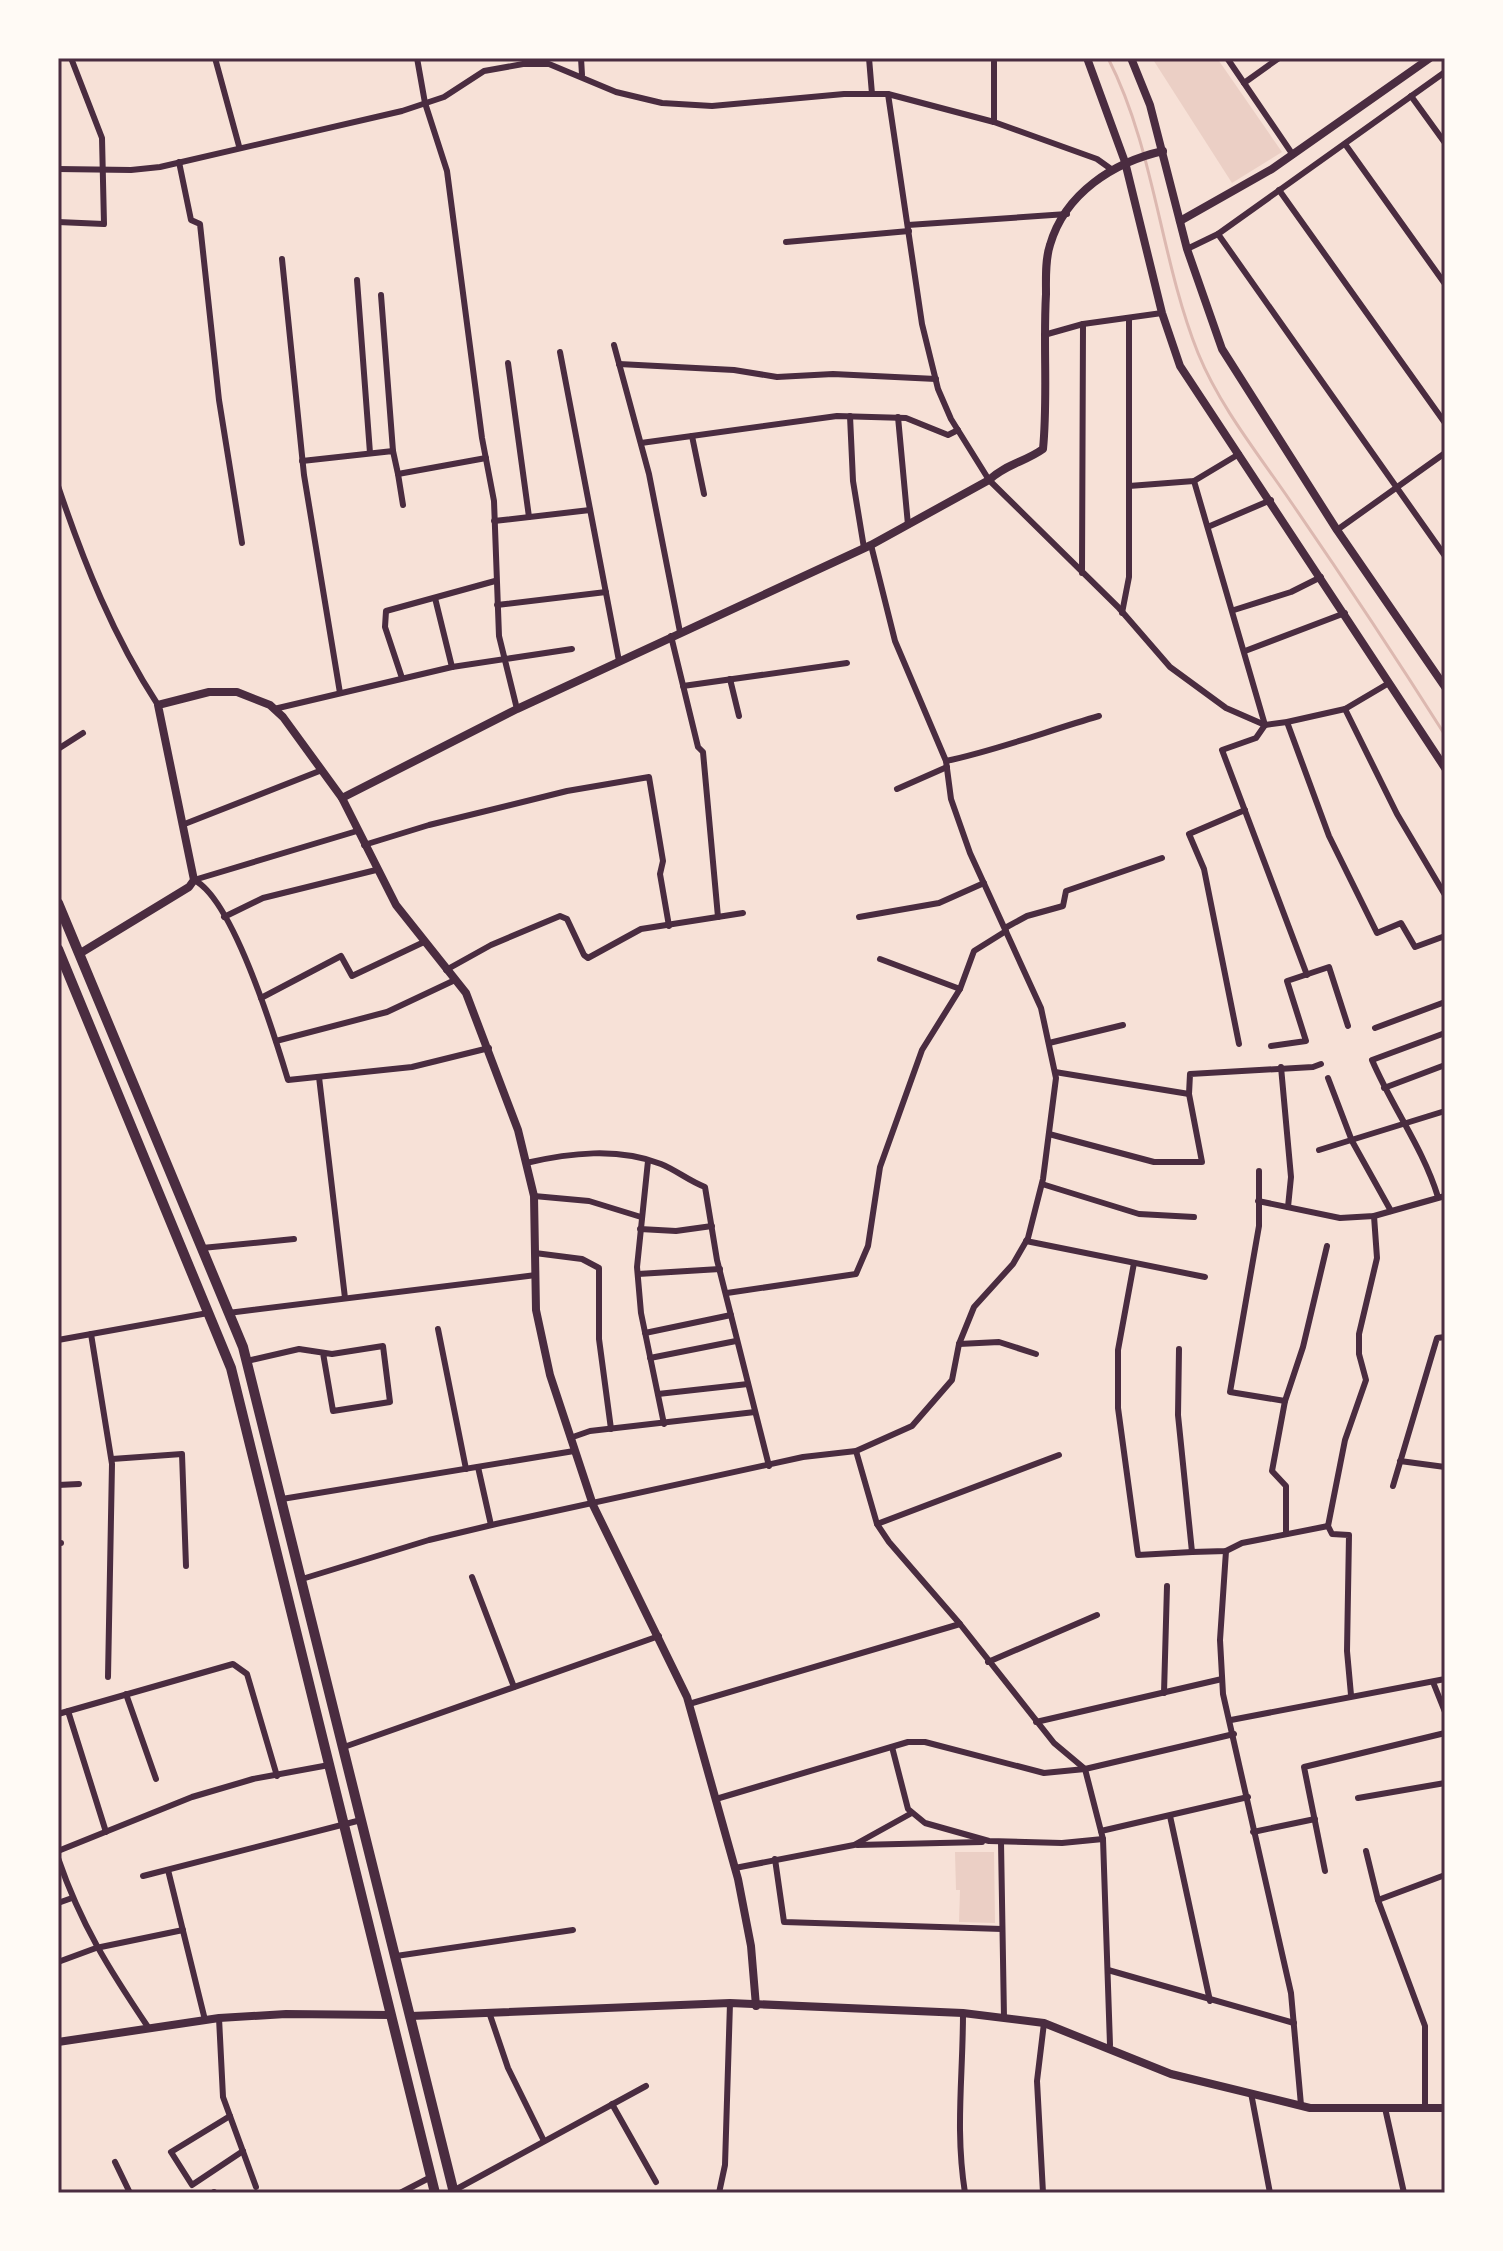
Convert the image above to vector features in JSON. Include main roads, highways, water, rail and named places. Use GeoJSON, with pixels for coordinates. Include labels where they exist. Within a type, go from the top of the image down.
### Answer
{"type":"FeatureCollection","features":[{"type":"Feature","properties":{"kind":"main road"},"geometry":{"type":"LineString","coordinates":[[58,903],[247,1361],[453,2192]]}},
{"type":"Feature","properties":{"kind":"main road"},"geometry":{"type":"LineString","coordinates":[[58,951],[231,1368],[435,2193]]}},
{"type":"Feature","properties":{"kind":"waterway"},"geometry":{"type":"LineString","coordinates":[[1108,58],[1137,130],[1185,317],[1207,373],[1241,430],[1445,735]]}}]}
